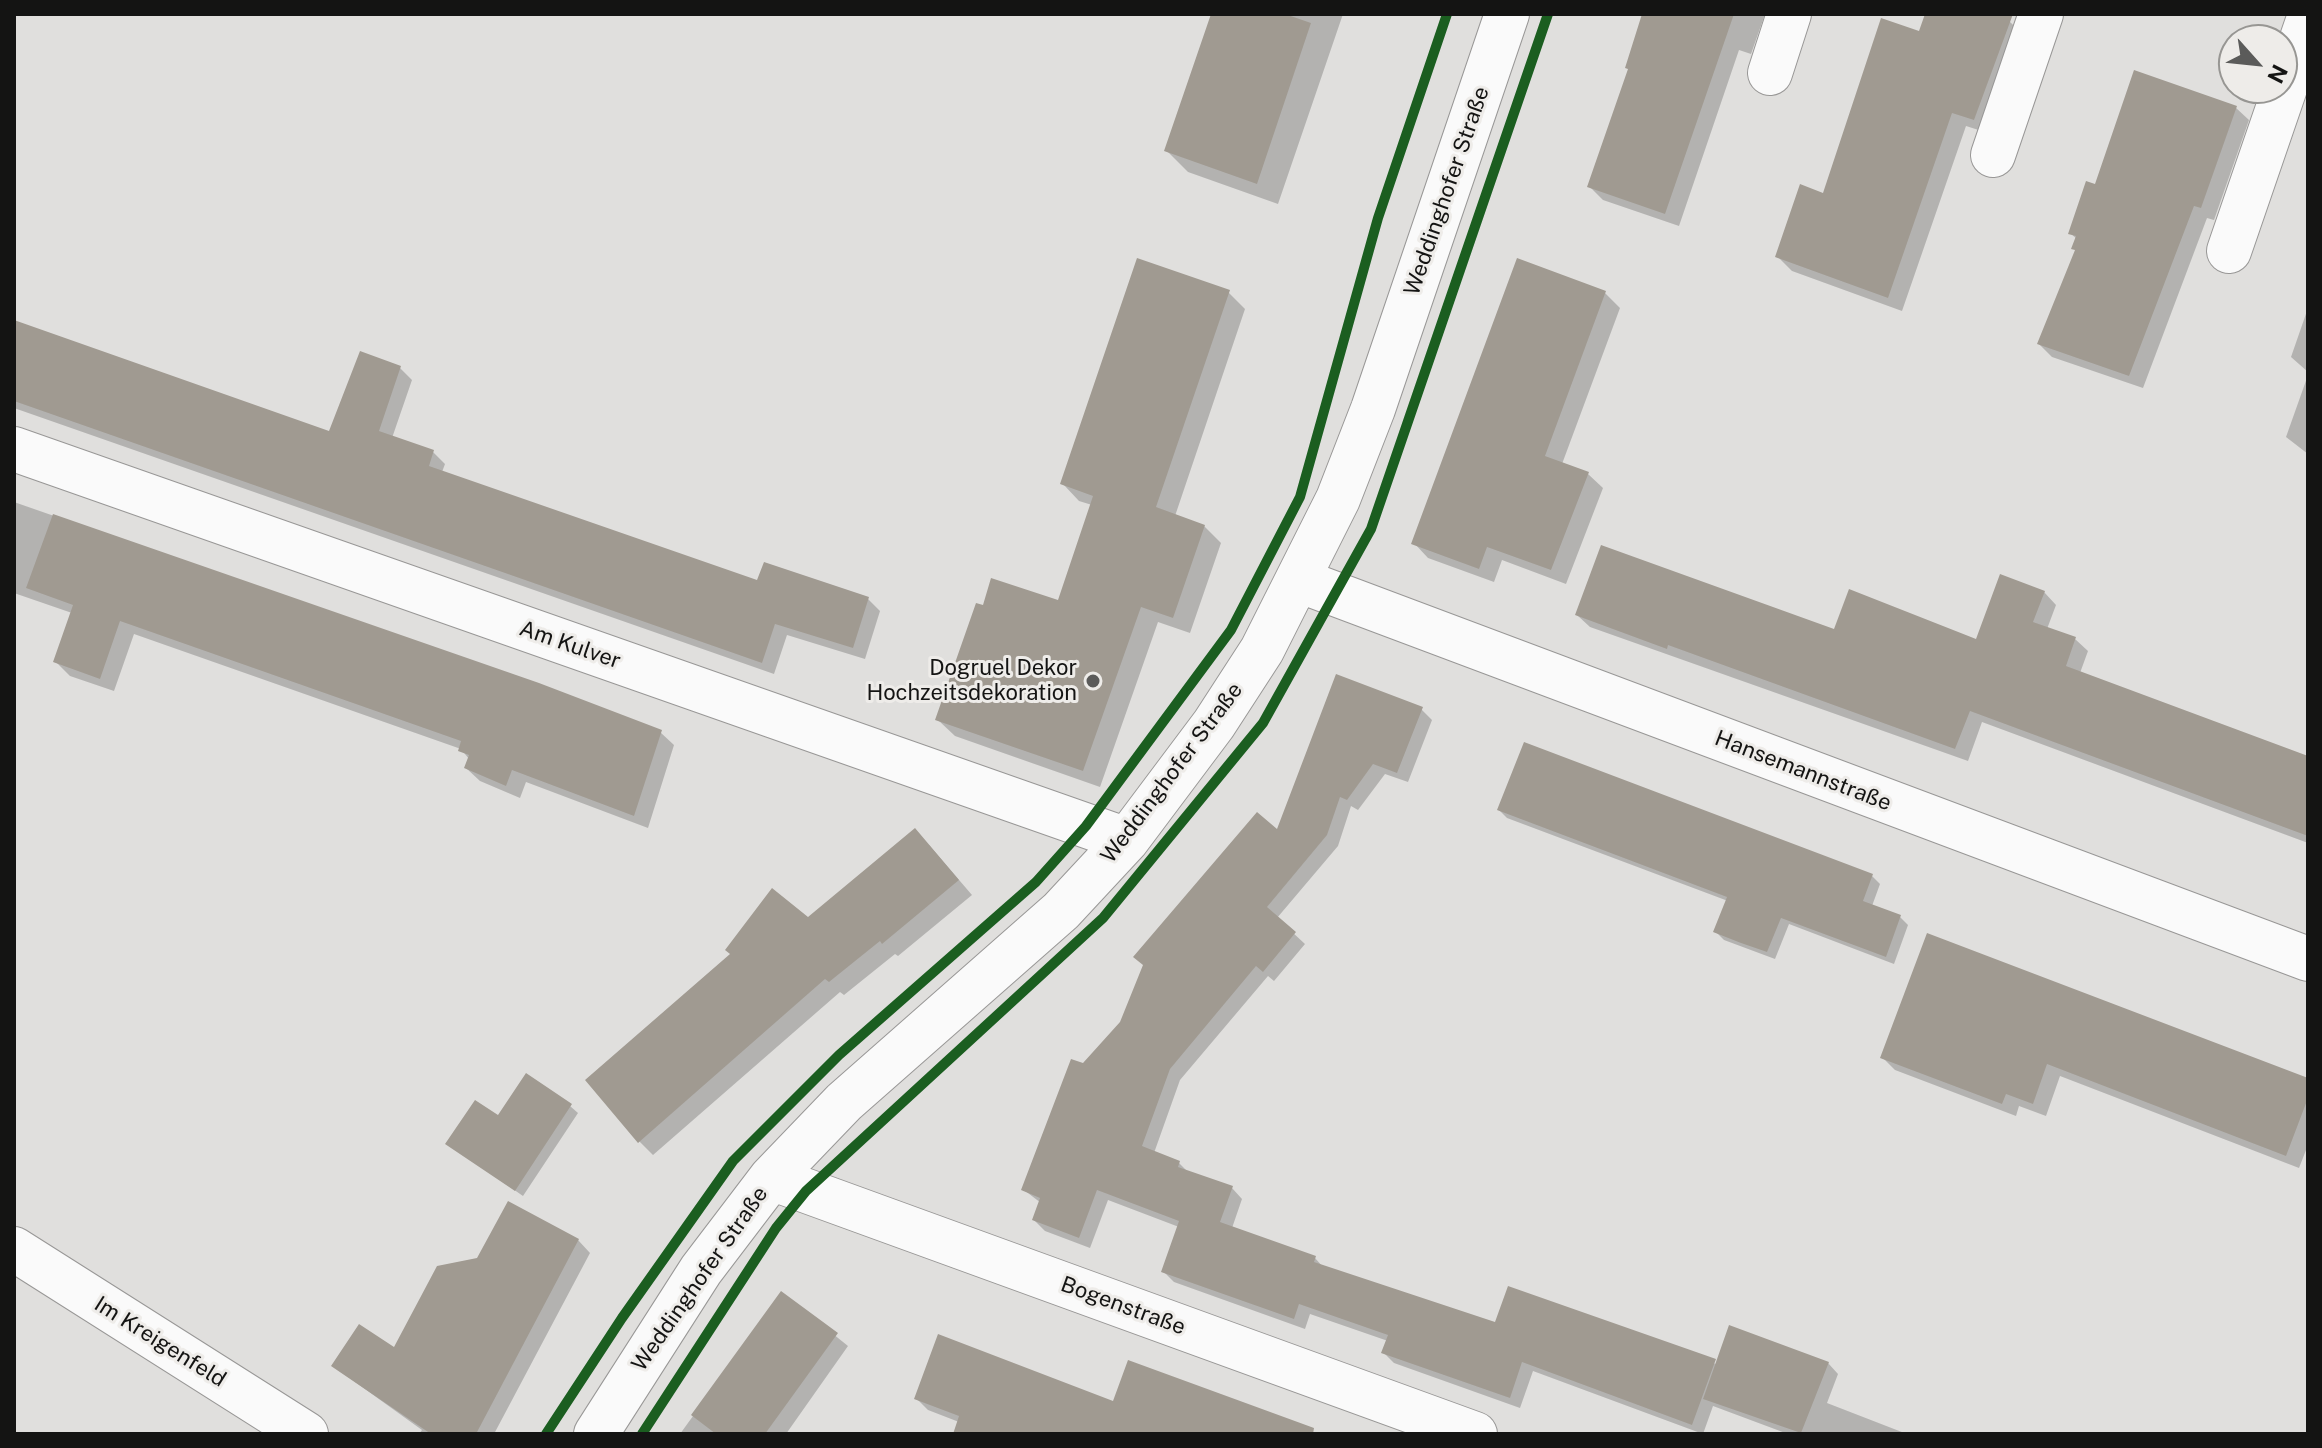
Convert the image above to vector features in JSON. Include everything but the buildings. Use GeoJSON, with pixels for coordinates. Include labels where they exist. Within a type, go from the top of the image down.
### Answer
{"type":"FeatureCollection","features":[{"type":"Feature","properties":{"kind":"street","name":"Weddinghofer Straße"},"geometry":{"type":"LineString","coordinates":[[596,1434],[701,1270],[771,1178],[844,1102],[1061,911],[1127,840],[1214,724],[1262,650],[1338,499],[1373,409],[1507,14]]}},
{"type":"Feature","properties":{"kind":"street"},"geometry":{"type":"LineString","coordinates":[[1770,73],[1789,14]]}},
{"type":"Feature","properties":{"kind":"street"},"geometry":{"type":"LineString","coordinates":[[1993,155],[2041,14]]}},
{"type":"Feature","properties":{"kind":"street"},"geometry":{"type":"LineString","coordinates":[[2229,251],[2308,21],[2290,14]]}},
{"type":"Feature","properties":{"kind":"street","name":"Am Kulver"},"geometry":{"type":"LineString","coordinates":[[14,449],[1127,840]]}},
{"type":"Feature","properties":{"kind":"street","name":"Hansemannstraße"},"geometry":{"type":"LineString","coordinates":[[1298,580],[2308,959]]}},
{"type":"Feature","properties":{"kind":"street","name":"Bogenstraße"},"geometry":{"type":"LineString","coordinates":[[771,1178],[1475,1434]]}},
{"type":"Feature","properties":{"kind":"street","name":"Im Kreigenfeld"},"geometry":{"type":"LineString","coordinates":[[14,1249],[306,1434]]}},
{"type":"Feature","properties":{"kind":"cycle path"},"geometry":{"type":"LineString","coordinates":[[546,1434],[622,1318],[733,1161],[839,1055],[1036,882],[1086,826],[1231,630],[1300,497],[1378,218],[1447,14]]}},
{"type":"Feature","properties":{"kind":"cycle path"},"geometry":{"type":"LineString","coordinates":[[642,1434],[776,1228],[806,1191],[1103,918],[1263,723],[1371,529],[1548,14]]}},
{"type":"Feature","properties":{"kind":"place","name":"Dogruel Dekor Hochzeitsdekoration"},"geometry":{"type":"Point","coordinates":[1093,681]}}]}
